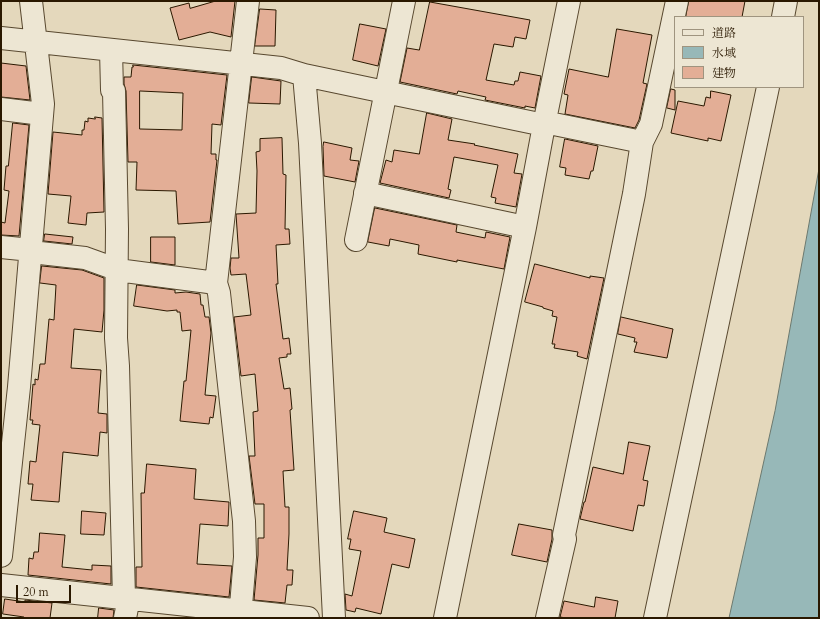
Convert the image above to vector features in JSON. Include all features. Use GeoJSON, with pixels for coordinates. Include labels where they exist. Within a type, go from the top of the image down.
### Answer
{"type":"FeatureCollection","features":[{"type":"Feature","properties":{"kind":"street"},"geometry":{"type":"LineString","coordinates":[[1,556],[10,387],[31,251],[43,104],[31,1]]}},
{"type":"Feature","properties":{"kind":"street"},"geometry":{"type":"LineString","coordinates":[[240,614],[246,557],[244,521],[219,292],[216,283],[248,1]]}},
{"type":"Feature","properties":{"kind":"street"},"geometry":{"type":"LineString","coordinates":[[356,240],[404,1]]}},
{"type":"Feature","properties":{"kind":"street"},"geometry":{"type":"LineString","coordinates":[[445,618],[525,227],[569,1]]}},
{"type":"Feature","properties":{"kind":"street"},"geometry":{"type":"LineString","coordinates":[[547,618],[565,539],[564,535],[634,194],[642,142],[651,124],[677,1]]}},
{"type":"Feature","properties":{"kind":"street"},"geometry":{"type":"LineString","coordinates":[[782,16],[786,1]]}},
{"type":"Feature","properties":{"kind":"street"},"geometry":{"type":"LineString","coordinates":[[1,38],[35,36],[111,50],[241,55],[304,75],[544,124],[642,142]]}},
{"type":"Feature","properties":{"kind":"street"},"geometry":{"type":"LineString","coordinates":[[111,50],[112,90],[114,91],[117,229],[116,338],[126,605]]}},
{"type":"Feature","properties":{"kind":"street"},"geometry":{"type":"LineString","coordinates":[[304,75],[310,142],[334,618]]}},
{"type":"Feature","properties":{"kind":"street"},"geometry":{"type":"LineString","coordinates":[[655,618],[768,88]]}},
{"type":"Feature","properties":{"kind":"street"},"geometry":{"type":"LineString","coordinates":[[1,109],[42,114]]}},
{"type":"Feature","properties":{"kind":"street"},"geometry":{"type":"LineString","coordinates":[[365,193],[525,227]]}},
{"type":"Feature","properties":{"kind":"street"},"geometry":{"type":"LineString","coordinates":[[1,247],[85,258],[116,269],[216,283]]}},
{"type":"Feature","properties":{"kind":"street"},"geometry":{"type":"LineString","coordinates":[[1,585],[126,605],[308,618]]}},
{"type":"Feature","properties":{"kind":"water"},"geometry":{"type":"Polygon","coordinates":[[[819,169],[819,618],[729,618],[775,411],[819,169]]]}},
{"type":"Feature","properties":{"kind":"building"},"geometry":{"type":"Polygon","coordinates":[[[216,1],[235,1],[231,37],[210,32],[179,40],[170,8],[189,3],[190,8],[216,1]]]}},
{"type":"Feature","properties":{"kind":"building"},"geometry":{"type":"Polygon","coordinates":[[[689,1],[745,1],[742,16],[686,16],[689,1]]]}},
{"type":"Feature","properties":{"kind":"building"},"geometry":{"type":"Polygon","coordinates":[[[430,2],[530,20],[526,39],[515,37],[513,47],[494,44],[486,80],[514,85],[515,81],[518,81],[520,72],[541,76],[535,108],[525,106],[525,108],[485,100],[486,97],[458,91],[457,94],[400,82],[407,48],[419,50],[430,2]]]}},
{"type":"Feature","properties":{"kind":"building"},"geometry":{"type":"Polygon","coordinates":[[[260,9],[276,10],[275,46],[255,46],[260,9]]]}},
{"type":"Feature","properties":{"kind":"building"},"geometry":{"type":"Polygon","coordinates":[[[360,24],[386,29],[378,66],[353,60],[360,24]]]}},
{"type":"Feature","properties":{"kind":"building"},"geometry":{"type":"Polygon","coordinates":[[[617,29],[652,35],[643,83],[647,84],[639,120],[635,128],[565,114],[568,95],[564,94],[569,69],[608,77],[617,29]]]}},
{"type":"Feature","properties":{"kind":"building"},"geometry":{"type":"Polygon","coordinates":[[[1,63],[26,66],[30,100],[1,97],[1,63]]]}},
{"type":"Feature","properties":{"kind":"building"},"geometry":{"type":"Polygon","coordinates":[[[133,65],[227,75],[221,125],[212,124],[211,154],[216,154],[217,160],[210,222],[178,224],[176,191],[136,190],[137,162],[128,162],[126,91],[124,84],[124,77],[131,77],[133,65]],[[140,91],[140,129],[182,130],[183,93],[140,91]]]}},
{"type":"Feature","properties":{"kind":"building"},"geometry":{"type":"Polygon","coordinates":[[[252,77],[281,81],[280,104],[249,103],[252,77]]]}},
{"type":"Feature","properties":{"kind":"building"},"geometry":{"type":"Polygon","coordinates":[[[671,89],[675,90],[675,110],[667,108],[671,89]]]}},
{"type":"Feature","properties":{"kind":"building"},"geometry":{"type":"Polygon","coordinates":[[[711,91],[731,95],[721,141],[708,138],[708,141],[671,133],[678,101],[704,106],[706,97],[710,98],[711,91]]]}},
{"type":"Feature","properties":{"kind":"building"},"geometry":{"type":"Polygon","coordinates":[[[427,113],[452,119],[448,140],[475,144],[474,145],[518,154],[514,173],[522,174],[516,207],[495,203],[496,198],[491,197],[498,165],[454,157],[448,189],[451,190],[449,198],[380,183],[386,160],[392,162],[394,150],[419,154],[427,113]]]}},
{"type":"Feature","properties":{"kind":"building"},"geometry":{"type":"Polygon","coordinates":[[[95,117],[102,118],[104,212],[87,213],[86,225],[68,223],[71,196],[48,194],[53,132],[82,135],[85,121],[88,122],[88,118],[95,119],[95,117]]]}},
{"type":"Feature","properties":{"kind":"building"},"geometry":{"type":"Polygon","coordinates":[[[13,123],[29,125],[19,236],[1,235],[1,222],[5,223],[9,191],[4,190],[6,166],[8,166],[13,123]]]}},
{"type":"Feature","properties":{"kind":"building"},"geometry":{"type":"Polygon","coordinates":[[[282,138],[283,174],[286,175],[285,229],[289,229],[290,244],[276,245],[278,284],[276,284],[283,339],[289,338],[291,354],[287,354],[287,357],[279,358],[284,389],[290,388],[294,470],[283,471],[285,507],[289,507],[287,570],[293,570],[292,585],[287,585],[285,603],[254,600],[258,538],[264,538],[264,504],[255,504],[249,456],[255,456],[253,412],[258,411],[255,374],[241,376],[234,317],[251,315],[246,274],[231,275],[230,268],[231,258],[239,258],[236,214],[256,213],[256,152],[260,151],[260,139],[282,138]]]}},
{"type":"Feature","properties":{"kind":"building"},"geometry":{"type":"Polygon","coordinates":[[[565,139],[598,146],[593,171],[591,171],[589,179],[565,175],[566,168],[560,167],[565,139]]]}},
{"type":"Feature","properties":{"kind":"building"},"geometry":{"type":"Polygon","coordinates":[[[324,142],[352,148],[350,160],[359,161],[355,182],[324,176],[324,142]]]}},
{"type":"Feature","properties":{"kind":"building"},"geometry":{"type":"Polygon","coordinates":[[[375,208],[457,225],[456,232],[485,238],[486,232],[510,237],[504,269],[418,254],[419,245],[390,239],[389,246],[368,242],[375,208]]]}},
{"type":"Feature","properties":{"kind":"building"},"geometry":{"type":"Polygon","coordinates":[[[45,234],[73,237],[72,244],[44,241],[45,234]]]}},
{"type":"Feature","properties":{"kind":"building"},"geometry":{"type":"Polygon","coordinates":[[[151,237],[175,237],[175,265],[151,262],[151,237]]]}},
{"type":"Feature","properties":{"kind":"building"},"geometry":{"type":"Polygon","coordinates":[[[535,264],[590,278],[590,276],[604,278],[587,359],[577,356],[578,352],[554,348],[555,344],[552,344],[557,317],[552,316],[553,311],[525,302],[535,264]]]}},
{"type":"Feature","properties":{"kind":"building"},"geometry":{"type":"Polygon","coordinates":[[[42,266],[82,270],[104,278],[102,332],[74,329],[71,368],[101,370],[98,413],[107,414],[107,433],[100,432],[98,456],[63,452],[59,502],[31,500],[33,484],[28,484],[30,461],[36,462],[40,425],[32,424],[33,420],[30,420],[33,384],[35,385],[35,379],[38,380],[40,364],[45,364],[49,319],[54,320],[56,285],[40,283],[42,266]]]}},
{"type":"Feature","properties":{"kind":"building"},"geometry":{"type":"Polygon","coordinates":[[[137,285],[175,290],[175,293],[186,292],[200,294],[201,305],[203,305],[205,317],[209,317],[211,333],[205,395],[216,396],[213,418],[210,417],[209,424],[180,421],[191,330],[182,331],[180,312],[177,312],[177,310],[167,311],[134,306],[137,285]]]}},
{"type":"Feature","properties":{"kind":"building"},"geometry":{"type":"Polygon","coordinates":[[[621,317],[673,329],[667,358],[634,352],[637,342],[634,342],[635,338],[618,334],[621,317]]]}},
{"type":"Feature","properties":{"kind":"building"},"geometry":{"type":"Polygon","coordinates":[[[629,442],[650,446],[643,480],[648,481],[644,506],[638,505],[633,531],[580,519],[593,467],[623,474],[629,442]]]}},
{"type":"Feature","properties":{"kind":"building"},"geometry":{"type":"Polygon","coordinates":[[[147,464],[196,469],[194,499],[229,502],[228,526],[200,524],[197,564],[232,566],[229,597],[136,587],[136,567],[142,567],[141,493],[144,493],[147,464]]]}},
{"type":"Feature","properties":{"kind":"building"},"geometry":{"type":"Polygon","coordinates":[[[82,511],[106,513],[104,535],[81,534],[82,511]]]}},
{"type":"Feature","properties":{"kind":"building"},"geometry":{"type":"Polygon","coordinates":[[[354,511],[387,518],[384,532],[415,539],[409,568],[392,564],[381,614],[356,608],[355,612],[346,610],[345,594],[352,596],[361,551],[349,549],[351,539],[348,539],[354,511]]]}},
{"type":"Feature","properties":{"kind":"building"},"geometry":{"type":"Polygon","coordinates":[[[519,524],[552,530],[552,539],[547,562],[512,555],[519,524]]]}},
{"type":"Feature","properties":{"kind":"building"},"geometry":{"type":"Polygon","coordinates":[[[40,533],[65,535],[62,567],[92,570],[92,565],[111,566],[111,584],[28,575],[29,558],[33,559],[34,552],[38,552],[40,533]]]}},
{"type":"Feature","properties":{"kind":"building"},"geometry":{"type":"Polygon","coordinates":[[[596,597],[618,601],[615,618],[560,617],[564,601],[594,607],[596,597]]]}},
{"type":"Feature","properties":{"kind":"building"},"geometry":{"type":"Polygon","coordinates":[[[5,599],[25,602],[25,600],[52,603],[50,618],[24,618],[3,614],[5,599]]]}},
{"type":"Feature","properties":{"kind":"building"},"geometry":{"type":"Polygon","coordinates":[[[99,608],[114,610],[113,618],[98,618],[99,608]]]}}]}
